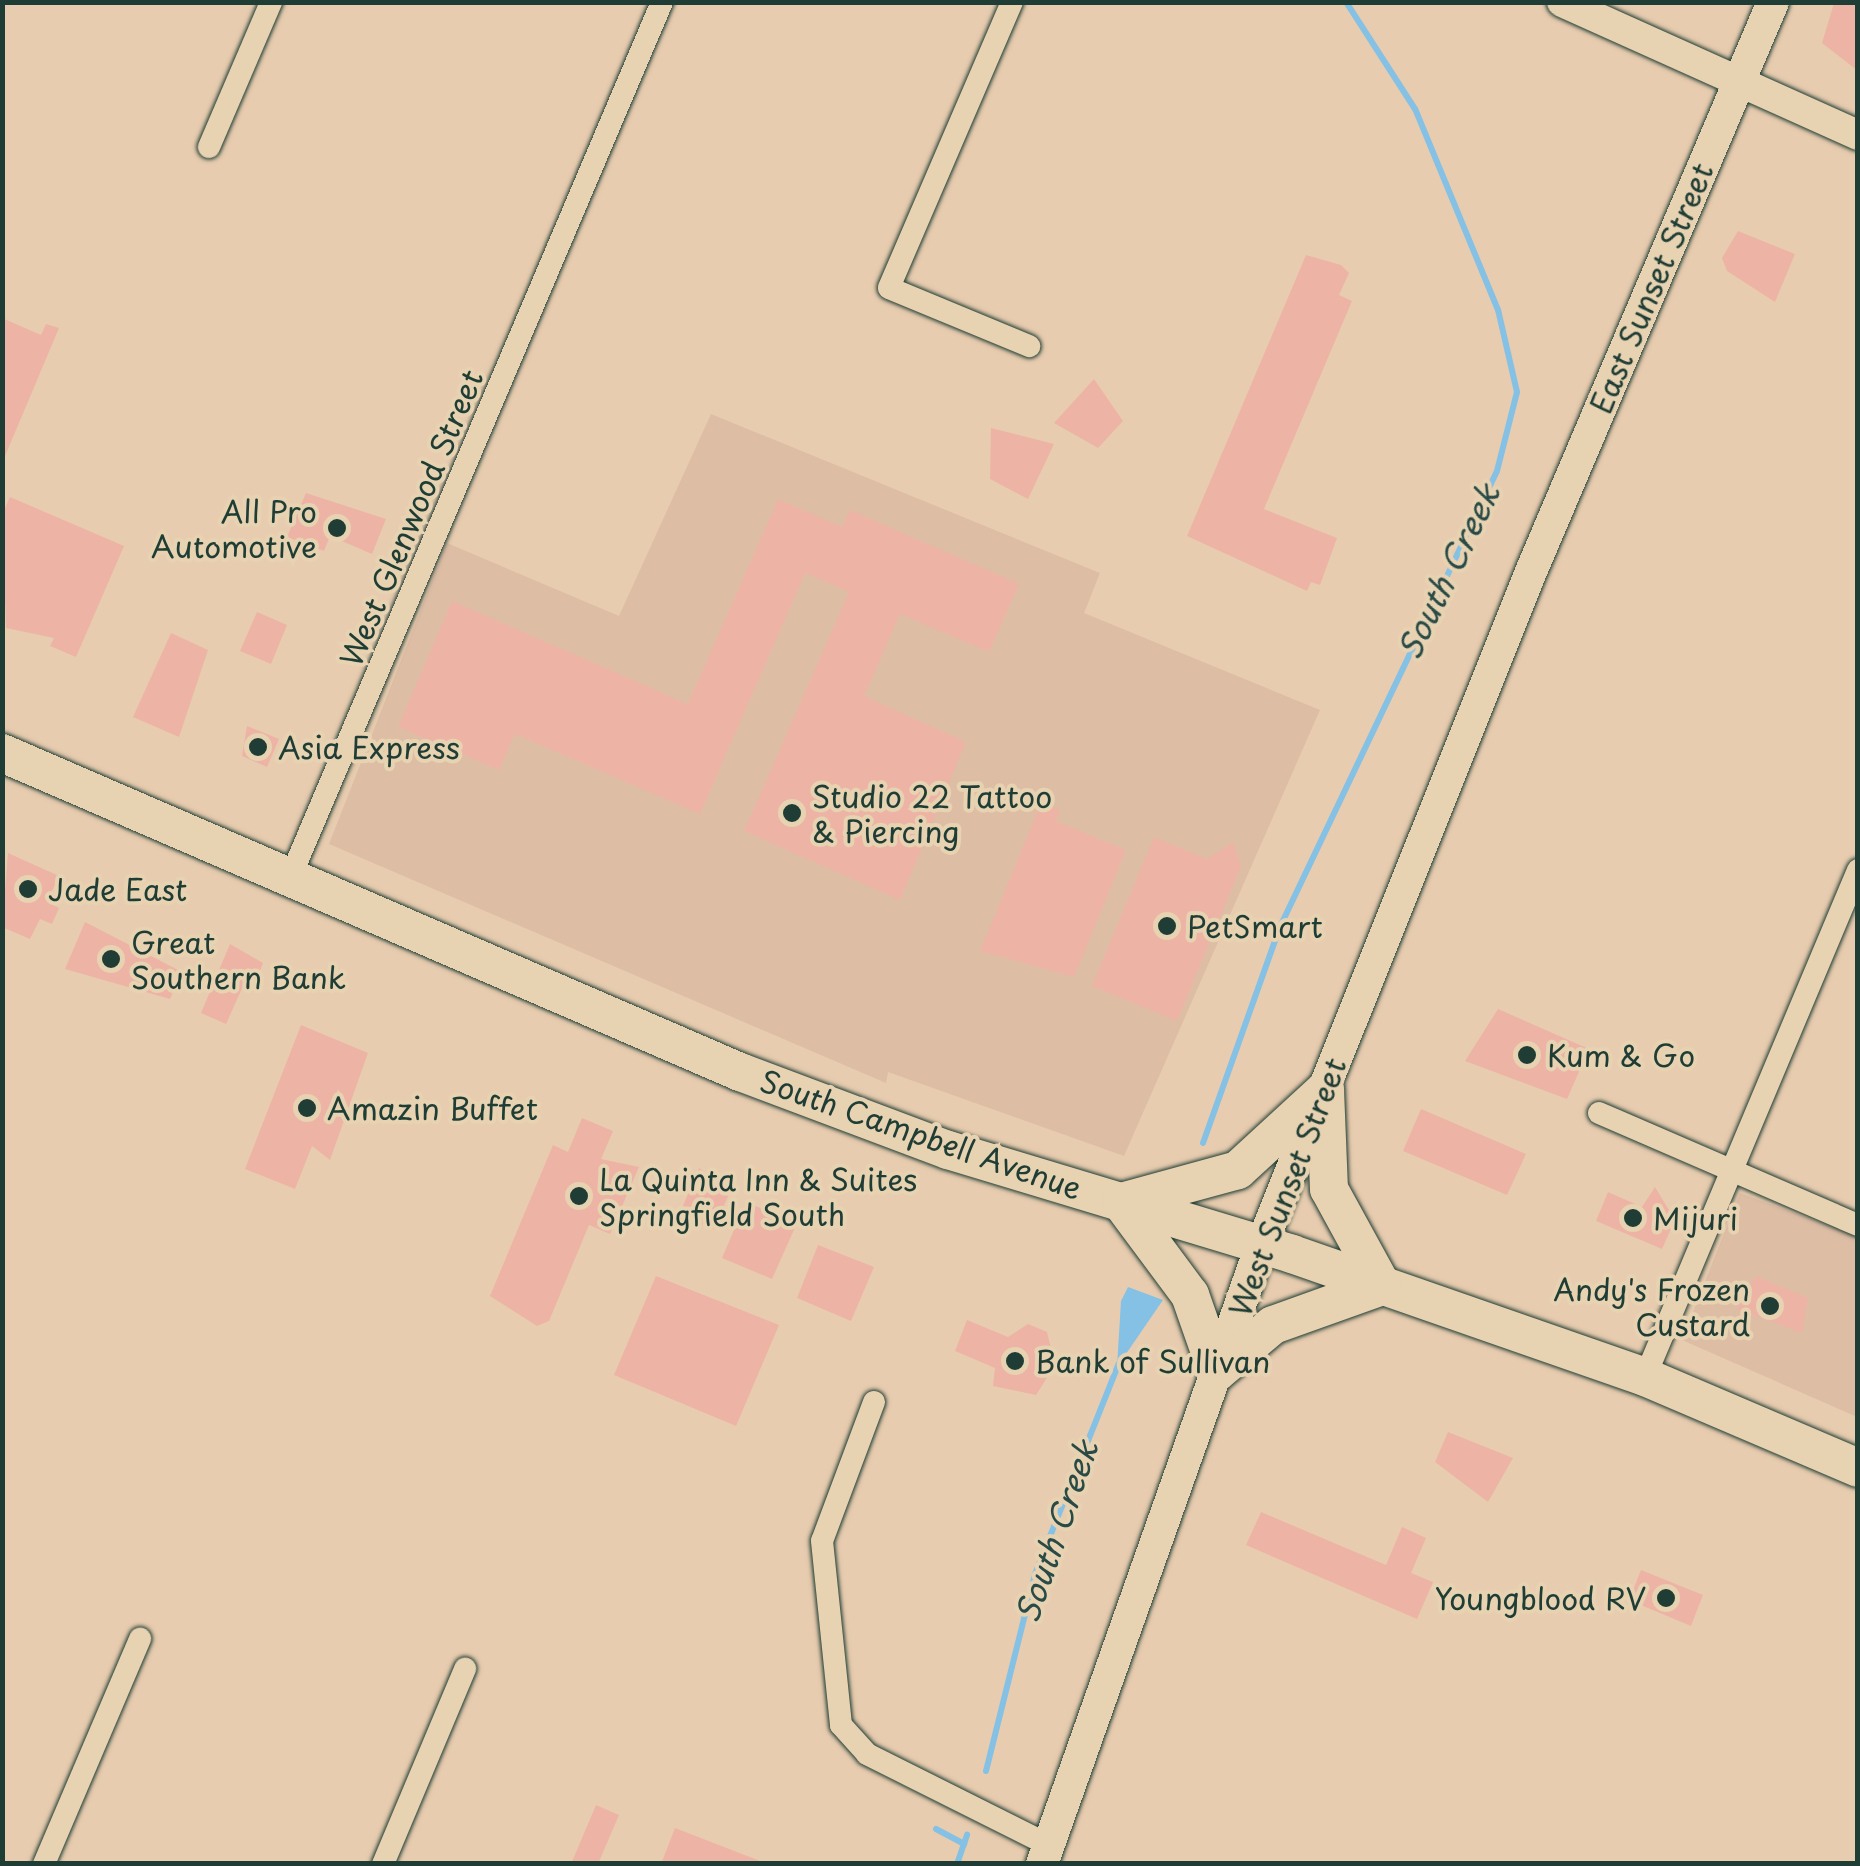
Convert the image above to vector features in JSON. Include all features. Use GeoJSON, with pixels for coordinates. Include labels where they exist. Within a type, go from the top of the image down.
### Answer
{"type":"FeatureCollection","features":[{"type":"Feature","properties":{"kind":"main road","name":"East Sunset Street"},"geometry":{"type":"LineString","coordinates":[[1530,574],[1773,2]]}},
{"type":"Feature","properties":{"kind":"main road","name":"West Sunset Street"},"geometry":{"type":"LineString","coordinates":[[1046,1854],[1261,1246],[1530,574]]}},
{"type":"Feature","properties":{"kind":"main road","name":"South Campbell Avenue"},"geometry":{"type":"LineString","coordinates":[[2,752],[740,1072],[948,1150],[1261,1246],[1645,1377],[1858,1468]]}},
{"type":"Feature","properties":{"kind":"main road"},"geometry":{"type":"LineString","coordinates":[[1325,1090],[1337,1216],[1382,1286],[1308,1306],[1217,1372],[1190,1295],[1120,1202],[1238,1170],[1325,1090]]}},
{"type":"Feature","properties":{"kind":"street"},"geometry":{"type":"LineString","coordinates":[[209,148],[272,2]]}},
{"type":"Feature","properties":{"kind":"street","name":"West Glenwood Street"},"geometry":{"type":"LineString","coordinates":[[290,878],[662,2]]}},
{"type":"Feature","properties":{"kind":"street"},"geometry":{"type":"LineString","coordinates":[[1012,2],[889,288],[1028,346]]}},
{"type":"Feature","properties":{"kind":"street"},"geometry":{"type":"LineString","coordinates":[[1562,2],[1741,78],[1858,135]]}},
{"type":"Feature","properties":{"kind":"street"},"geometry":{"type":"LineString","coordinates":[[1645,1377],[1858,870]]}},
{"type":"Feature","properties":{"kind":"street"},"geometry":{"type":"LineString","coordinates":[[1599,1114],[1858,1225]]}},
{"type":"Feature","properties":{"kind":"street"},"geometry":{"type":"LineString","coordinates":[[874,1402],[822,1541],[836,1711],[857,1747],[998,1814],[1046,1854]]}},
{"type":"Feature","properties":{"kind":"street"},"geometry":{"type":"LineString","coordinates":[[44,1864],[140,1640]]}},
{"type":"Feature","properties":{"kind":"street"},"geometry":{"type":"LineString","coordinates":[[383,1864],[466,1670]]}},
{"type":"Feature","properties":{"kind":"shaded area"},"geometry":{"type":"Polygon","coordinates":[[[711,414],[1100,573],[1084,613],[1320,710],[1124,1156],[888,1072],[886,1083],[329,844],[447,543],[619,616],[711,414]]]}},
{"type":"Feature","properties":{"kind":"shaded area"},"geometry":{"type":"Polygon","coordinates":[[[1740,1193],[1857,1236],[1857,1417],[1682,1340],[1740,1193]]]}},
{"type":"Feature","properties":{"kind":"water"},"geometry":{"type":"Polygon","coordinates":[[[1128,1287],[1163,1300],[1117,1367],[1121,1301],[1128,1287]]]}},
{"type":"Feature","properties":{"kind":"building"},"geometry":{"type":"Polygon","coordinates":[[[1858,2],[1858,71],[1822,43],[1834,3],[1858,2]]]}},
{"type":"Feature","properties":{"kind":"building"},"geometry":{"type":"Polygon","coordinates":[[[1738,231],[1795,254],[1775,302],[1727,271],[1722,258],[1738,231]]]}},
{"type":"Feature","properties":{"kind":"building"},"geometry":{"type":"Polygon","coordinates":[[[1306,255],[1341,265],[1349,273],[1339,295],[1352,301],[1264,509],[1337,538],[1320,585],[1311,582],[1307,591],[1187,536],[1306,255]]]}},
{"type":"Feature","properties":{"kind":"building"},"geometry":{"type":"Polygon","coordinates":[[[2,318],[41,335],[46,324],[59,328],[3,461],[2,318]]]}},
{"type":"Feature","properties":{"kind":"building"},"geometry":{"type":"Polygon","coordinates":[[[1094,379],[1123,421],[1098,448],[1054,423],[1094,379]]]}},
{"type":"Feature","properties":{"kind":"building"},"geometry":{"type":"Polygon","coordinates":[[[991,428],[1054,444],[1028,499],[990,479],[991,428]]]}},
{"type":"Feature","properties":{"kind":"building","name":"All Pro Automotive"},"geometry":{"type":"Polygon","coordinates":[[[306,493],[386,519],[372,554],[330,536],[324,551],[287,537],[306,493]]]}},
{"type":"Feature","properties":{"kind":"building"},"geometry":{"type":"Polygon","coordinates":[[[10,497],[124,546],[76,657],[50,646],[54,638],[6,628],[2,515],[10,497]]]}},
{"type":"Feature","properties":{"kind":"building"},"geometry":{"type":"Polygon","coordinates":[[[778,499],[842,527],[850,510],[1019,584],[989,652],[900,614],[864,696],[966,742],[900,900],[744,831],[849,592],[805,573],[700,814],[515,734],[499,770],[398,727],[452,601],[688,704],[778,499]]]}},
{"type":"Feature","properties":{"kind":"building"},"geometry":{"type":"Polygon","coordinates":[[[257,612],[287,625],[271,664],[240,651],[257,612]]]}},
{"type":"Feature","properties":{"kind":"building"},"geometry":{"type":"Polygon","coordinates":[[[171,633],[208,650],[179,737],[133,717],[171,633]]]}},
{"type":"Feature","properties":{"kind":"building","name":"Asia Express"},"geometry":{"type":"Polygon","coordinates":[[[247,726],[279,739],[267,767],[242,756],[247,726]]]}},
{"type":"Feature","properties":{"kind":"building"},"geometry":{"type":"Polygon","coordinates":[[[1041,803],[1060,810],[1056,821],[1126,850],[1074,977],[980,951],[1041,803]]]}},
{"type":"Feature","properties":{"kind":"building","name":"PetSmart"},"geometry":{"type":"Polygon","coordinates":[[[1154,837],[1207,859],[1233,842],[1241,866],[1177,1021],[1092,986],[1154,837]]]}},
{"type":"Feature","properties":{"kind":"building","name":"Jade East"},"geometry":{"type":"Polygon","coordinates":[[[8,853],[59,876],[47,902],[59,908],[52,924],[40,919],[30,939],[2,927],[8,853]]]}},
{"type":"Feature","properties":{"kind":"building","name":"Great Southern Bank"},"geometry":{"type":"Polygon","coordinates":[[[85,922],[182,972],[170,999],[65,969],[85,922]]]}},
{"type":"Feature","properties":{"kind":"building"},"geometry":{"type":"Polygon","coordinates":[[[230,944],[263,963],[257,979],[248,975],[226,1024],[201,1013],[230,944]]]}},
{"type":"Feature","properties":{"kind":"building","name":"Kum & Go"},"geometry":{"type":"Polygon","coordinates":[[[1498,1009],[1589,1049],[1567,1099],[1465,1061],[1498,1009]]]}},
{"type":"Feature","properties":{"kind":"building","name":"Amazin Buffet"},"geometry":{"type":"Polygon","coordinates":[[[301,1025],[368,1053],[330,1160],[312,1146],[295,1189],[245,1169],[301,1025]]]}},
{"type":"Feature","properties":{"kind":"building","name":"Kum & Go"},"geometry":{"type":"Polygon","coordinates":[[[1421,1109],[1526,1154],[1507,1195],[1403,1151],[1421,1109]]]}},
{"type":"Feature","properties":{"kind":"building","name":"La Quinta Inn & Suites Springfield South"},"geometry":{"type":"Polygon","coordinates":[[[582,1118],[613,1131],[601,1159],[639,1167],[610,1234],[589,1225],[549,1321],[537,1326],[490,1296],[553,1145],[568,1152],[582,1118]]]}},
{"type":"Feature","properties":{"kind":"building"},"geometry":{"type":"Polygon","coordinates":[[[699,1168],[731,1189],[714,1229],[679,1215],[699,1168]]]}},
{"type":"Feature","properties":{"kind":"building","name":"Mijuri"},"geometry":{"type":"Polygon","coordinates":[[[1655,1187],[1675,1220],[1662,1249],[1596,1221],[1608,1192],[1642,1207],[1655,1187]]]}},
{"type":"Feature","properties":{"kind":"building"},"geometry":{"type":"Polygon","coordinates":[[[746,1202],[797,1223],[772,1279],[722,1258],[746,1202]]]}},
{"type":"Feature","properties":{"kind":"building"},"geometry":{"type":"Polygon","coordinates":[[[818,1245],[874,1267],[851,1321],[797,1298],[818,1245]]]}},
{"type":"Feature","properties":{"kind":"building"},"geometry":{"type":"Polygon","coordinates":[[[656,1276],[779,1325],[736,1426],[614,1375],[656,1276]]]}},
{"type":"Feature","properties":{"kind":"building","name":"Andy's Frozen Custard"},"geometry":{"type":"Polygon","coordinates":[[[1756,1276],[1808,1298],[1802,1333],[1737,1309],[1756,1276]]]}},
{"type":"Feature","properties":{"kind":"building","name":"Bank of Sullivan"},"geometry":{"type":"Polygon","coordinates":[[[967,1320],[1008,1337],[1028,1324],[1047,1332],[1055,1365],[1036,1395],[993,1386],[995,1368],[955,1351],[967,1320]]]}},
{"type":"Feature","properties":{"kind":"building"},"geometry":{"type":"Polygon","coordinates":[[[1448,1432],[1513,1458],[1488,1502],[1435,1462],[1448,1432]]]}},
{"type":"Feature","properties":{"kind":"building"},"geometry":{"type":"Polygon","coordinates":[[[1261,1512],[1386,1565],[1402,1527],[1426,1538],[1411,1573],[1433,1582],[1417,1619],[1246,1545],[1261,1512]]]}},
{"type":"Feature","properties":{"kind":"building","name":"Youngblood RV"},"geometry":{"type":"Polygon","coordinates":[[[1641,1570],[1703,1595],[1691,1626],[1629,1600],[1641,1570]]]}},
{"type":"Feature","properties":{"kind":"building"},"geometry":{"type":"Polygon","coordinates":[[[596,1805],[619,1815],[598,1864],[571,1864],[596,1805]]]}},
{"type":"Feature","properties":{"kind":"building"},"geometry":{"type":"Polygon","coordinates":[[[675,1828],[765,1863],[765,1864],[661,1864],[675,1828]]]}},
{"type":"Feature","properties":{"kind":"waterway","name":"South Creek"},"geometry":{"type":"LineString","coordinates":[[1203,1143],[1279,929],[1497,471],[1517,392],[1498,310],[1415,109],[1346,2]]}},
{"type":"Feature","properties":{"kind":"waterway","name":"South Creek"},"geometry":{"type":"LineString","coordinates":[[986,1771],[1035,1574],[1119,1363]]}},
{"type":"Feature","properties":{"kind":"waterway"},"geometry":{"type":"LineString","coordinates":[[936,1829],[964,1844]]}},
{"type":"Feature","properties":{"kind":"waterway","name":"South Creek"},"geometry":{"type":"LineString","coordinates":[[957,1864],[967,1835]]}},
{"type":"Feature","properties":{"kind":"place","name":"All Pro Automotive"},"geometry":{"type":"Point","coordinates":[337,528]}},
{"type":"Feature","properties":{"kind":"place","name":"Asia Express"},"geometry":{"type":"Point","coordinates":[258,747]}},
{"type":"Feature","properties":{"kind":"place","name":"Studio 22 Tattoo & Piercing"},"geometry":{"type":"Point","coordinates":[792,813]}},
{"type":"Feature","properties":{"kind":"place","name":"Jade East"},"geometry":{"type":"Point","coordinates":[28,889]}},
{"type":"Feature","properties":{"kind":"place","name":"PetSmart"},"geometry":{"type":"Point","coordinates":[1167,926]}},
{"type":"Feature","properties":{"kind":"place","name":"Great Southern Bank"},"geometry":{"type":"Point","coordinates":[111,959]}},
{"type":"Feature","properties":{"kind":"place","name":"Kum & Go"},"geometry":{"type":"Point","coordinates":[1527,1055]}},
{"type":"Feature","properties":{"kind":"place","name":"Amazin Buffet"},"geometry":{"type":"Point","coordinates":[307,1108]}},
{"type":"Feature","properties":{"kind":"place","name":"La Quinta Inn & Suites Springfield South"},"geometry":{"type":"Point","coordinates":[579,1196]}},
{"type":"Feature","properties":{"kind":"place","name":"Mijuri"},"geometry":{"type":"Point","coordinates":[1633,1218]}},
{"type":"Feature","properties":{"kind":"place","name":"Andy's Frozen Custard"},"geometry":{"type":"Point","coordinates":[1770,1306]}},
{"type":"Feature","properties":{"kind":"place","name":"Bank of Sullivan"},"geometry":{"type":"Point","coordinates":[1015,1361]}},
{"type":"Feature","properties":{"kind":"place","name":"Youngblood RV"},"geometry":{"type":"Point","coordinates":[1666,1598]}}]}
